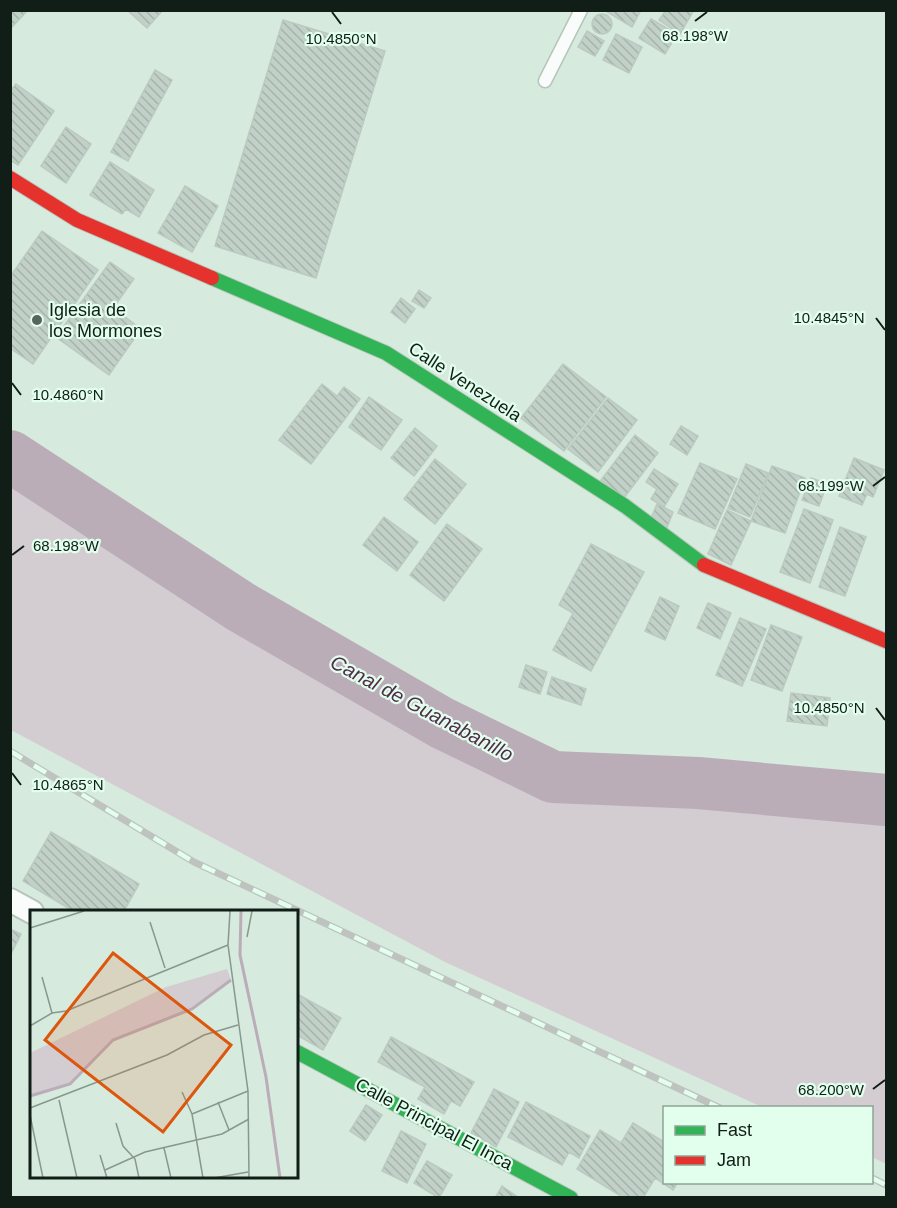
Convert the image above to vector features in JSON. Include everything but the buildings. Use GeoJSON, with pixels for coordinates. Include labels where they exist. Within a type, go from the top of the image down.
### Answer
{"type":"FeatureCollection","features":[{"type":"Feature","properties":{"kind":"street","name":"Calle Venezuela"},"geometry":{"type":"LineString","coordinates":[[10,178],[77,220],[386,353],[625,506],[705,565],[886,641]]}},
{"type":"Feature","properties":{"kind":"street"},"geometry":{"type":"LineString","coordinates":[[10,900],[30,911]]}},
{"type":"Feature","properties":{"kind":"street","name":"Calle Principal El Inca"},"geometry":{"type":"LineString","coordinates":[[298,1053],[571,1197]]}},
{"type":"Feature","properties":{"kind":"lane"},"geometry":{"type":"LineString","coordinates":[[545,81],[581,10]]}},
{"type":"Feature","properties":{"kind":"shaded area"},"geometry":{"type":"Polygon","coordinates":[[[11,456],[241,607],[553,777],[698,783],[886,800],[886,1164],[873,1158],[873,1106],[760,1106],[445,962],[11,730],[11,456]]]}},
{"type":"Feature","properties":{"kind":"waterway","name":"Canal de Guanabanillo"},"geometry":{"type":"LineString","coordinates":[[10,456],[241,607],[442,723],[553,777],[698,783],[886,800]]}},
{"type":"Feature","properties":{"kind":"railway"},"geometry":{"type":"LineString","coordinates":[[10,751],[194,862],[297,910]]}},
{"type":"Feature","properties":{"kind":"railway"},"geometry":{"type":"LineString","coordinates":[[298,911],[716,1106]]}},
{"type":"Feature","properties":{"kind":"railway"},"geometry":{"type":"LineString","coordinates":[[873,1178],[886,1185]]}},
{"type":"Feature","properties":{"kind":"traffic: fast"},"geometry":{"type":"LineString","coordinates":[[212,278],[386,353],[625,506],[704,565]]}},
{"type":"Feature","properties":{"kind":"traffic: fast"},"geometry":{"type":"LineString","coordinates":[[298,1053],[571,1198]]}},
{"type":"Feature","properties":{"kind":"traffic: jam"},"geometry":{"type":"LineString","coordinates":[[10,178],[77,220],[212,278]]}},
{"type":"Feature","properties":{"kind":"traffic: jam"},"geometry":{"type":"LineString","coordinates":[[704,565],[886,641]]}},
{"type":"Feature","properties":{"kind":"place","name":"Iglesia de los Mormones"},"geometry":{"type":"Point","coordinates":[37,320]}}]}
